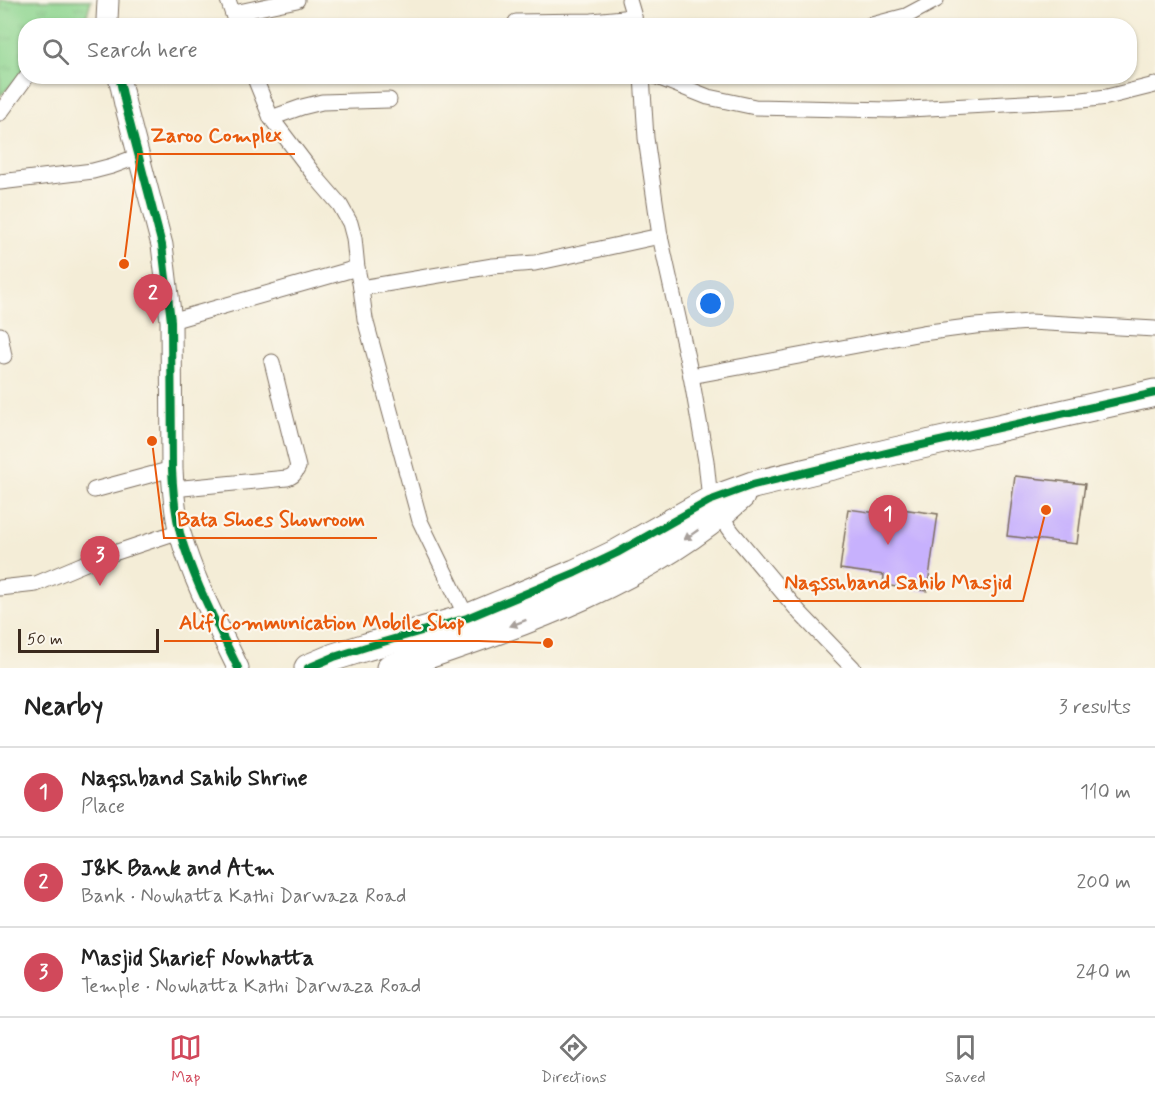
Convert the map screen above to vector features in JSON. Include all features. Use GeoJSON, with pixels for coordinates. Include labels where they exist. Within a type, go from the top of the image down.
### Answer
{"type":"FeatureCollection","features":[{"type":"Feature","properties":{"kind":"highway"},"geometry":{"type":"LineString","coordinates":[[308,668],[334,657],[467,618],[575,573],[715,507],[753,485],[1155,393]]}},
{"type":"Feature","properties":{"kind":"highway"},"geometry":{"type":"LineString","coordinates":[[390,668],[502,629],[632,572],[684,541],[715,507]]}},
{"type":"Feature","properties":{"kind":"street"},"geometry":{"type":"LineString","coordinates":[[233,13],[297,0]]}},
{"type":"Feature","properties":{"kind":"street"},"geometry":{"type":"LineString","coordinates":[[629,0],[634,18]]}},
{"type":"Feature","properties":{"kind":"street"},"geometry":{"type":"LineString","coordinates":[[898,18],[936,0]]}},
{"type":"Feature","properties":{"kind":"street"},"geometry":{"type":"LineString","coordinates":[[0,113],[21,84]]}},
{"type":"Feature","properties":{"kind":"street"},"geometry":{"type":"LineString","coordinates":[[121,84],[162,246],[171,321],[172,479],[180,531],[205,598],[238,668]]}},
{"type":"Feature","properties":{"kind":"street"},"geometry":{"type":"LineString","coordinates":[[257,84],[271,118],[340,205],[350,223],[365,319],[420,521],[467,618]]}},
{"type":"Feature","properties":{"kind":"street"},"geometry":{"type":"LineString","coordinates":[[643,84],[646,138],[660,236],[691,376],[715,507],[732,532],[801,613],[853,668]]}},
{"type":"Feature","properties":{"kind":"street"},"geometry":{"type":"LineString","coordinates":[[675,84],[708,97],[755,107],[879,110],[1082,100],[1107,97],[1155,85]]}},
{"type":"Feature","properties":{"kind":"street"},"geometry":{"type":"LineString","coordinates":[[271,118],[322,102],[389,100]]}},
{"type":"Feature","properties":{"kind":"street"},"geometry":{"type":"LineString","coordinates":[[0,182],[93,171],[139,156]]}},
{"type":"Feature","properties":{"kind":"street"},"geometry":{"type":"LineString","coordinates":[[361,288],[493,266],[535,263],[660,236]]}},
{"type":"Feature","properties":{"kind":"street"},"geometry":{"type":"LineString","coordinates":[[171,321],[357,268]]}},
{"type":"Feature","properties":{"kind":"street"},"geometry":{"type":"LineString","coordinates":[[691,376],[922,333],[975,326],[1030,322],[1155,330]]}},
{"type":"Feature","properties":{"kind":"street"},"geometry":{"type":"LineString","coordinates":[[0,335],[4,356]]}},
{"type":"Feature","properties":{"kind":"street"},"geometry":{"type":"LineString","coordinates":[[94,490],[172,479],[293,477],[298,467],[272,362]]}},
{"type":"Feature","properties":{"kind":"street"},"geometry":{"type":"LineString","coordinates":[[0,588],[36,584],[93,560],[180,531]]}},
{"type":"Feature","properties":{"kind":"green space"},"geometry":{"type":"Polygon","coordinates":[[[0,0],[91,0],[86,18],[18,18],[18,79],[0,96],[0,0]]]}},
{"type":"Feature","properties":{"kind":"building"},"geometry":{"type":"Polygon","coordinates":[[[1015,476],[1085,484],[1077,544],[1007,536],[1015,476]]]}},
{"type":"Feature","properties":{"kind":"building"},"geometry":{"type":"Polygon","coordinates":[[[894,508],[938,514],[927,591],[883,585],[884,575],[840,569],[848,509],[892,515],[894,508]]]}},
{"type":"Feature","properties":{"kind":"cycle path"},"geometry":{"type":"LineString","coordinates":[[121,84],[162,245],[171,321],[172,469],[178,525],[199,585],[238,668]]}},
{"type":"Feature","properties":{"kind":"cycle path"},"geometry":{"type":"LineString","coordinates":[[308,668],[334,657],[467,618],[575,573],[617,553],[709,501],[753,485],[1155,393]]}},
{"type":"Feature","properties":{"kind":"place","name":"Zaroo Complex"},"geometry":{"type":"Point","coordinates":[124,264]}},
{"type":"Feature","properties":{"kind":"place","name":"J&K Bank and Atm"},"geometry":{"type":"Point","coordinates":[153,324]}},
{"type":"Feature","properties":{"kind":"place","name":"Bata Shoes Showroom"},"geometry":{"type":"Point","coordinates":[152,441]}},
{"type":"Feature","properties":{"kind":"place","name":"Naqsshband Sahib Masjid"},"geometry":{"type":"Point","coordinates":[1046,510]}},
{"type":"Feature","properties":{"kind":"place","name":"Naqshband Sahib Shrine"},"geometry":{"type":"Point","coordinates":[888,545]}},
{"type":"Feature","properties":{"kind":"place","name":"Masjid Sharief Nowhatta"},"geometry":{"type":"Point","coordinates":[100,586]}},
{"type":"Feature","properties":{"kind":"place","name":"Alif Communication Mobile Shop"},"geometry":{"type":"Point","coordinates":[548,643]}}]}
